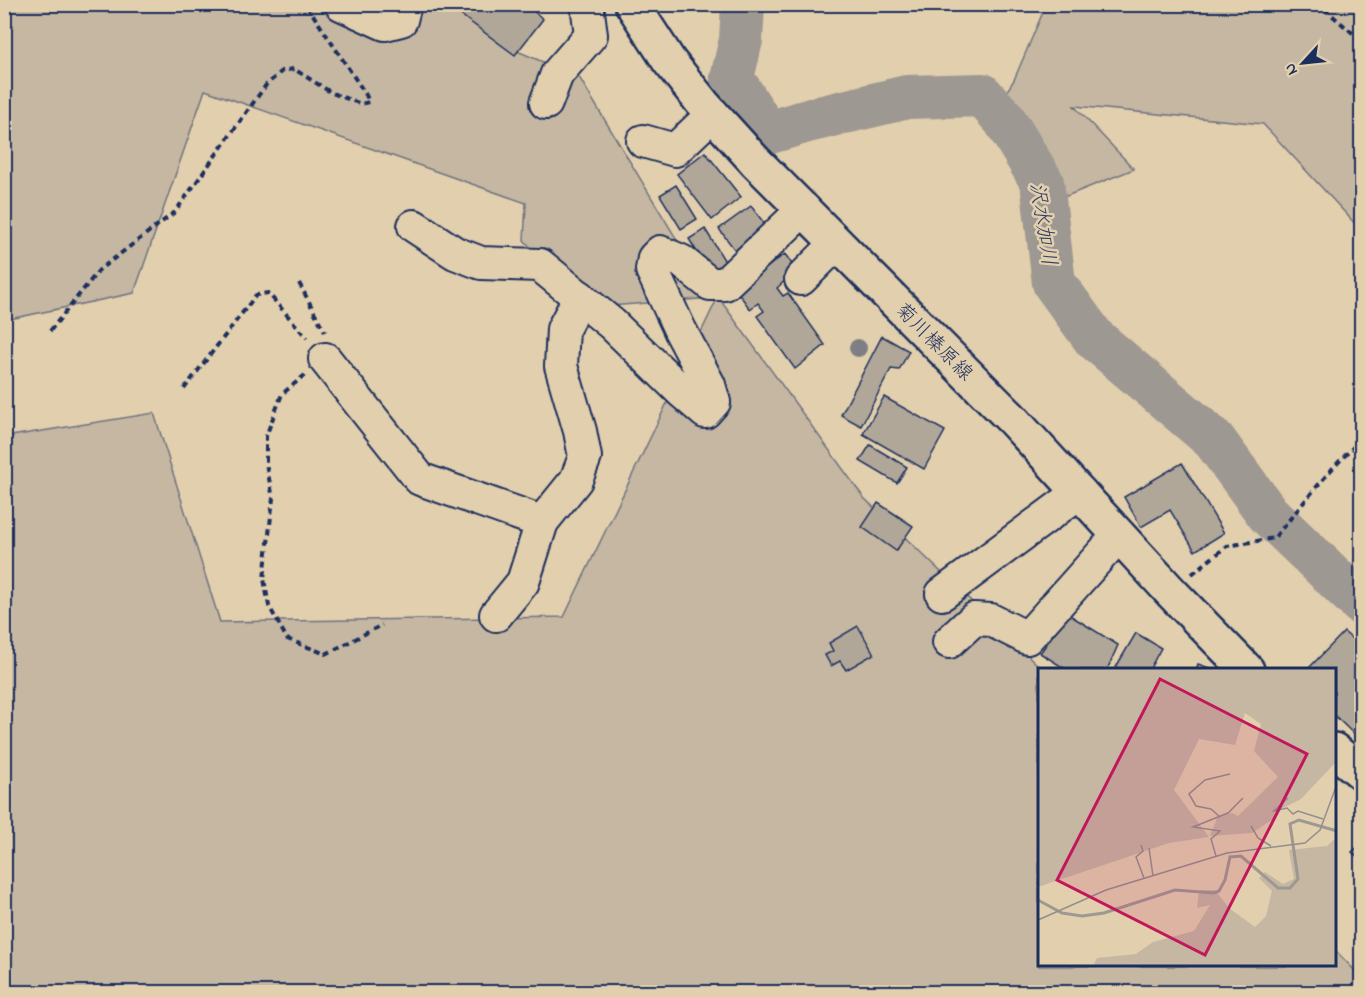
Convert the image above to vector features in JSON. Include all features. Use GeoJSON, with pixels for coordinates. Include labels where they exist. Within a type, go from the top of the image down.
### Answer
{"type":"FeatureCollection","features":[{"type":"Feature","properties":{"kind":"main road","name":"菊川榛原線"},"geometry":{"type":"LineString","coordinates":[[632,4],[669,61],[712,114],[755,161],[1012,419],[1171,592],[1245,668]]}},
{"type":"Feature","properties":{"kind":"main road"},"geometry":{"type":"LineString","coordinates":[[1336,751],[1362,773]]}},
{"type":"Feature","properties":{"kind":"lane"},"geometry":{"type":"LineString","coordinates":[[341,4],[385,24],[401,20],[405,4]]}},
{"type":"Feature","properties":{"kind":"lane"},"geometry":{"type":"LineString","coordinates":[[546,103],[557,74],[591,35],[587,4]]}},
{"type":"Feature","properties":{"kind":"lane"},"geometry":{"type":"LineString","coordinates":[[643,141],[675,150],[712,114]]}},
{"type":"Feature","properties":{"kind":"lane"},"geometry":{"type":"LineString","coordinates":[[414,226],[455,253],[481,263],[540,265],[612,324],[705,412],[714,402],[709,385],[652,270],[654,258],[660,252],[681,261],[710,284],[725,284],[804,209]]}},
{"type":"Feature","properties":{"kind":"lane"},"geometry":{"type":"LineString","coordinates":[[801,279],[837,243]]}},
{"type":"Feature","properties":{"kind":"lane"},"geometry":{"type":"LineString","coordinates":[[496,615],[523,582],[542,522],[576,480],[585,457],[561,366],[563,329],[580,297]]}},
{"type":"Feature","properties":{"kind":"lane"},"geometry":{"type":"LineString","coordinates":[[325,359],[420,479],[542,522]]}},
{"type":"Feature","properties":{"kind":"lane"},"geometry":{"type":"LineString","coordinates":[[942,594],[1080,492]]}},
{"type":"Feature","properties":{"kind":"lane"},"geometry":{"type":"LineString","coordinates":[[949,642],[974,619],[991,620],[1027,638],[1119,535]]}},
{"type":"Feature","properties":{"kind":"path"},"geometry":{"type":"LineString","coordinates":[[50,331],[99,270],[175,212],[266,85],[282,71],[294,69],[332,93],[361,104],[369,102],[306,4]]}},
{"type":"Feature","properties":{"kind":"path"},"geometry":{"type":"LineString","coordinates":[[1315,4],[1327,11],[1362,41]]}},
{"type":"Feature","properties":{"kind":"path"},"geometry":{"type":"LineString","coordinates":[[299,283],[334,349],[282,394],[266,436],[266,464],[273,498],[264,579],[269,606],[287,639],[326,654],[382,625]]}},
{"type":"Feature","properties":{"kind":"path"},"geometry":{"type":"LineString","coordinates":[[184,389],[256,295],[268,293],[325,359]]}},
{"type":"Feature","properties":{"kind":"path"},"geometry":{"type":"LineString","coordinates":[[1171,592],[1227,546],[1274,538],[1330,471],[1362,438]]}},
{"type":"Feature","properties":{"kind":"shaded area"},"geometry":{"type":"Polygon","coordinates":[[[4,5],[447,5],[510,48],[579,77],[712,298],[583,308],[524,240],[526,203],[205,90],[134,293],[5,320],[4,5]]]}},
{"type":"Feature","properties":{"kind":"shaded area"},"geometry":{"type":"Polygon","coordinates":[[[1046,5],[1361,5],[1361,230],[1263,124],[1074,106],[1134,169],[1034,209],[987,122],[1014,80],[1046,5]]]}},
{"type":"Feature","properties":{"kind":"shaded area"},"geometry":{"type":"Polygon","coordinates":[[[718,297],[864,498],[1041,668],[1038,668],[1038,967],[1336,967],[1336,951],[1362,978],[1361,992],[5,992],[5,437],[154,413],[220,622],[564,617],[718,297]]]}},
{"type":"Feature","properties":{"kind":"building"},"geometry":{"type":"Polygon","coordinates":[[[446,4],[525,4],[543,19],[515,55],[446,4]]]}},
{"type":"Feature","properties":{"kind":"building"},"geometry":{"type":"Polygon","coordinates":[[[705,152],[741,197],[712,220],[677,174],[705,152]]]}},
{"type":"Feature","properties":{"kind":"building"},"geometry":{"type":"Polygon","coordinates":[[[676,185],[697,219],[681,229],[660,195],[676,185]]]}},
{"type":"Feature","properties":{"kind":"building"},"geometry":{"type":"Polygon","coordinates":[[[751,206],[767,227],[735,250],[719,229],[751,206]]]}},
{"type":"Feature","properties":{"kind":"building"},"geometry":{"type":"Polygon","coordinates":[[[705,229],[726,263],[710,273],[689,239],[705,229]]]}},
{"type":"Feature","properties":{"kind":"building"},"geometry":{"type":"Polygon","coordinates":[[[785,254],[796,270],[777,288],[783,296],[788,293],[825,345],[795,369],[757,316],[764,311],[758,303],[750,309],[736,290],[785,254]]]}},
{"type":"Feature","properties":{"kind":"building"},"geometry":{"type":"Polygon","coordinates":[[[882,336],[909,351],[899,370],[891,369],[861,426],[841,415],[882,336]]]}},
{"type":"Feature","properties":{"kind":"building"},"geometry":{"type":"Polygon","coordinates":[[[884,397],[945,431],[924,469],[863,434],[884,397]]]}},
{"type":"Feature","properties":{"kind":"building"},"geometry":{"type":"Polygon","coordinates":[[[870,445],[907,467],[897,483],[860,461],[870,445]]]}},
{"type":"Feature","properties":{"kind":"building"},"geometry":{"type":"Polygon","coordinates":[[[1182,463],[1224,533],[1195,551],[1170,510],[1141,527],[1124,497],[1182,463]]]}},
{"type":"Feature","properties":{"kind":"building"},"geometry":{"type":"Polygon","coordinates":[[[878,503],[913,526],[896,551],[862,527],[878,503]]]}},
{"type":"Feature","properties":{"kind":"building"},"geometry":{"type":"Polygon","coordinates":[[[1068,614],[1118,645],[1108,668],[1064,668],[1040,653],[1068,614]]]}},
{"type":"Feature","properties":{"kind":"building"},"geometry":{"type":"Polygon","coordinates":[[[858,626],[874,654],[846,670],[840,661],[831,666],[825,655],[833,651],[829,643],[858,626]]]}},
{"type":"Feature","properties":{"kind":"building"},"geometry":{"type":"Polygon","coordinates":[[[1344,632],[1362,647],[1362,742],[1336,717],[1336,668],[1309,668],[1344,632]]]}},
{"type":"Feature","properties":{"kind":"building"},"geometry":{"type":"Polygon","coordinates":[[[1136,633],[1161,648],[1150,668],[1116,667],[1136,633]]]}},
{"type":"Feature","properties":{"kind":"building"},"geometry":{"type":"Polygon","coordinates":[[[1198,664],[1209,668],[1197,668],[1198,664]]]}},
{"type":"Feature","properties":{"kind":"building"},"geometry":{"type":"Polygon","coordinates":[[[1362,843],[1362,862],[1352,852],[1362,843]]]}},
{"type":"Feature","properties":{"kind":"waterway","name":"沢水加川"},"geometry":{"type":"LineString","coordinates":[[743,4],[741,40],[732,78],[767,133],[907,97],[982,95],[1004,119],[1042,182],[1054,283],[1094,338],[1214,440],[1268,514],[1362,604]]}}]}
